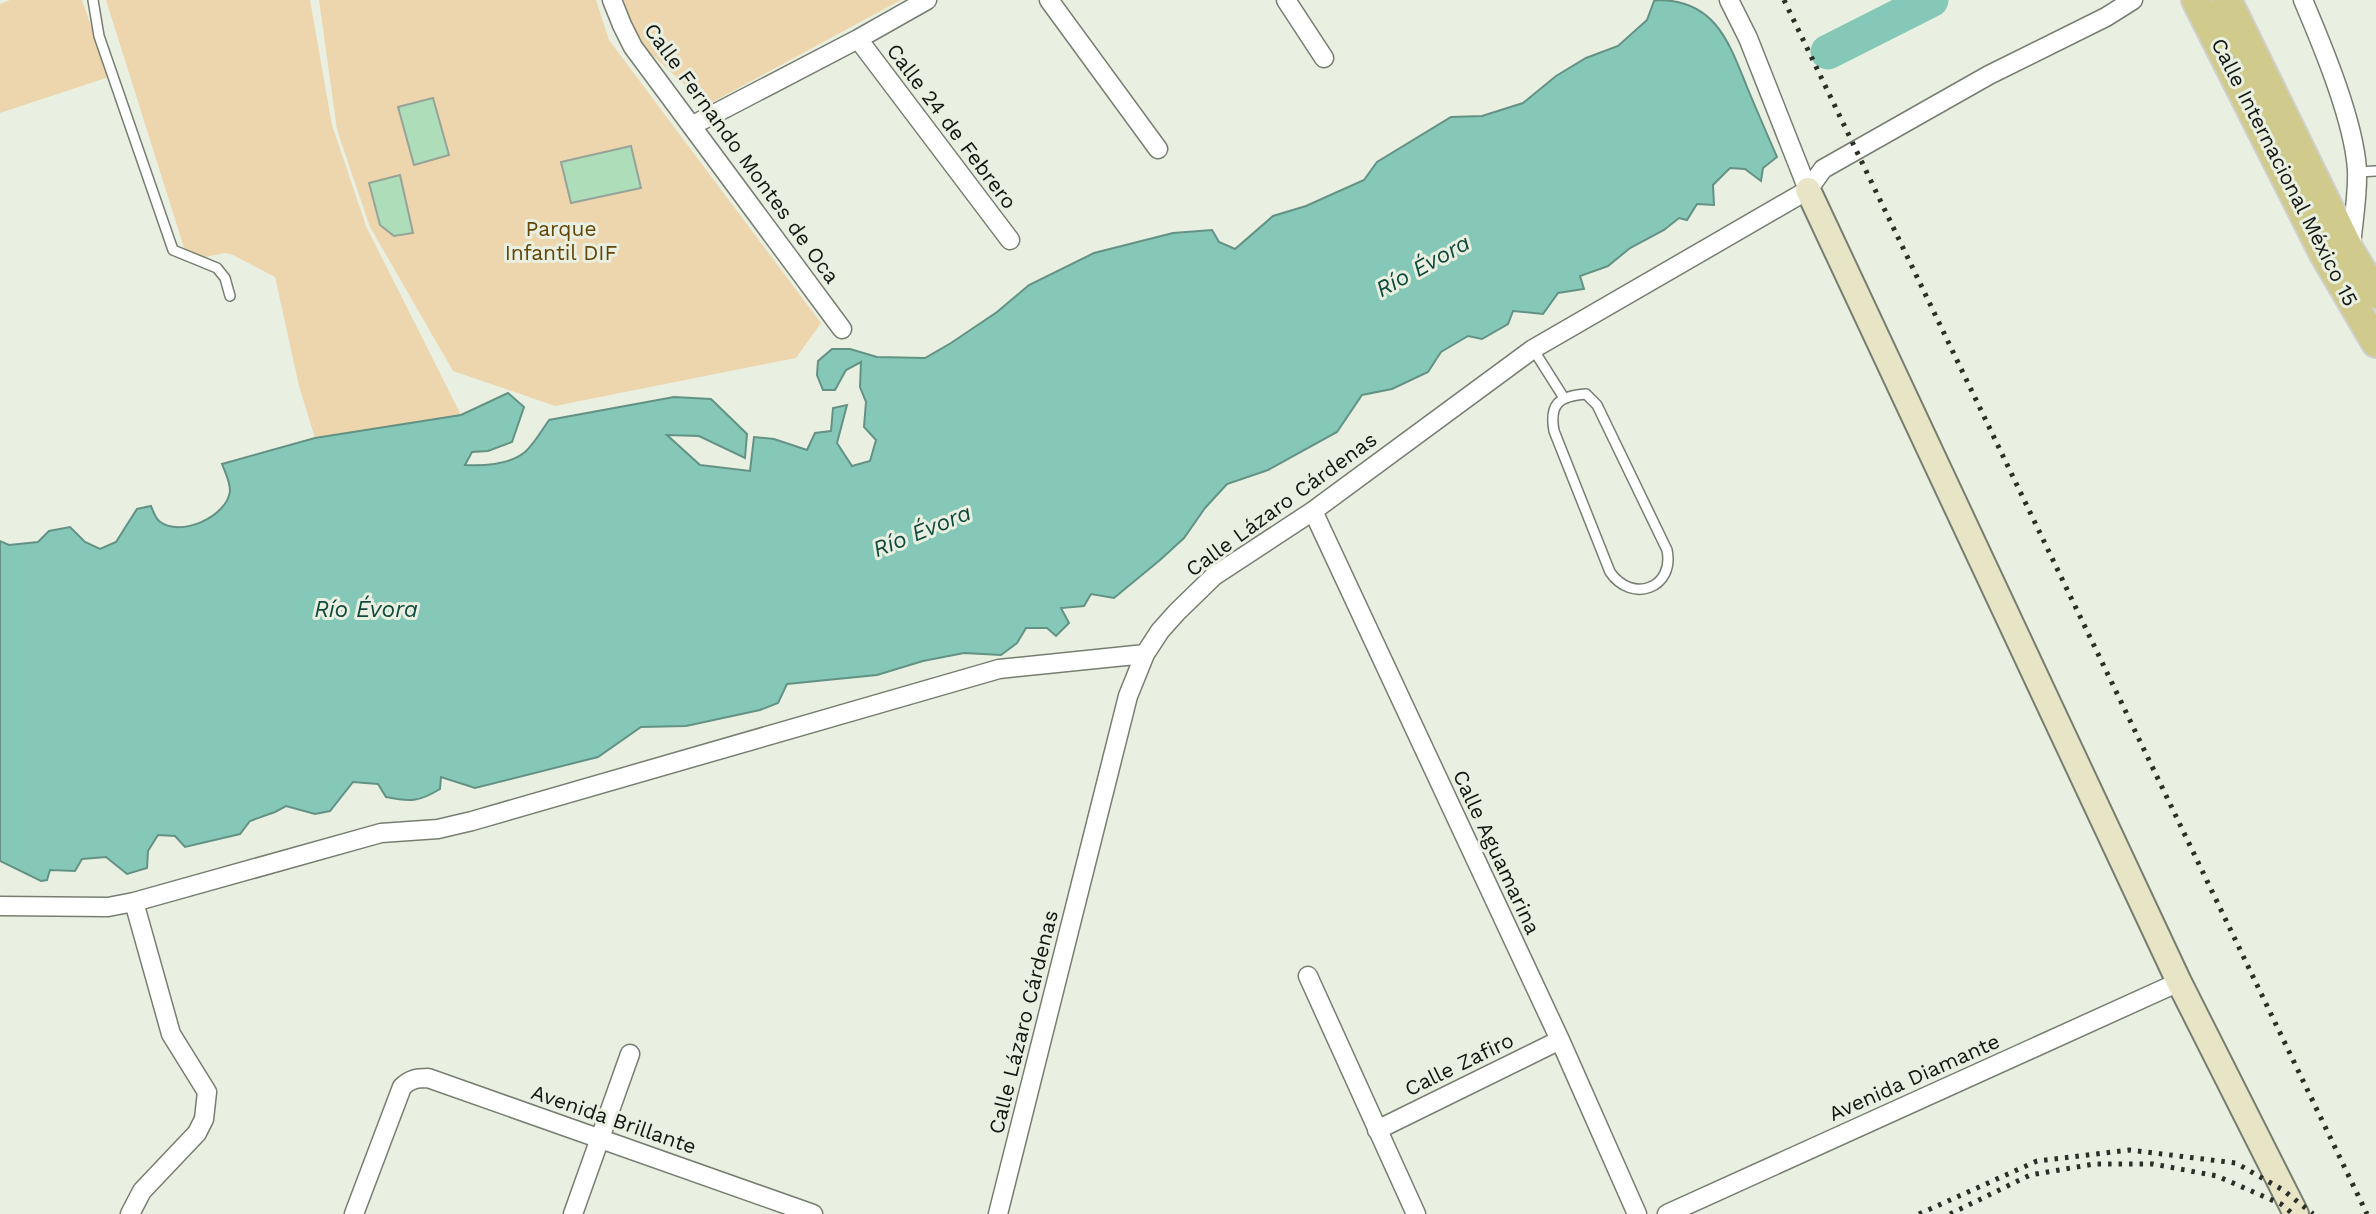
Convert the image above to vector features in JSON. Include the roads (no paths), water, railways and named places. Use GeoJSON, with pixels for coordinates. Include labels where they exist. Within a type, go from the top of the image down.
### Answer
{"type":"FeatureCollection","features":[{"type":"Feature","properties":{"kind":"main road","name":"Calle Internacional México 15"},"geometry":{"type":"LineString","coordinates":[[2196,0],[2306,221],[2376,343]]}},
{"type":"Feature","properties":{"kind":"main road","name":"Calle Internacional México 15"},"geometry":{"type":"LineString","coordinates":[[2227,0],[2350,251],[2376,294]]}},
{"type":"Feature","properties":{"kind":"street","name":"Calle Fernando Montes de Oca"},"geometry":{"type":"LineString","coordinates":[[612,0],[634,47],[842,329]]}},
{"type":"Feature","properties":{"kind":"street"},"geometry":{"type":"LineString","coordinates":[[693,125],[927,0]]}},
{"type":"Feature","properties":{"kind":"street"},"geometry":{"type":"LineString","coordinates":[[1049,0],[1158,149]]}},
{"type":"Feature","properties":{"kind":"street"},"geometry":{"type":"LineString","coordinates":[[1286,0],[1324,58]]}},
{"type":"Feature","properties":{"kind":"street"},"geometry":{"type":"LineString","coordinates":[[1729,0],[1748,38],[1808,190],[2179,982],[2296,1214]]}},
{"type":"Feature","properties":{"kind":"street","name":"Calle Lázaro Cárdenas"},"geometry":{"type":"LineString","coordinates":[[998,1214],[1128,695],[1145,654],[1177,612],[1214,576],[1312,511],[1533,349],[1808,190],[1823,169],[1989,75],[2106,17],[2133,0]]}},
{"type":"Feature","properties":{"kind":"street"},"geometry":{"type":"LineString","coordinates":[[2303,0],[2352,138],[2357,172],[2350,251]]}},
{"type":"Feature","properties":{"kind":"street","name":"Calle 24 de Febrero"},"geometry":{"type":"LineString","coordinates":[[858,39],[1010,240]]}},
{"type":"Feature","properties":{"kind":"street","name":"Calle Aguamarina"},"geometry":{"type":"LineString","coordinates":[[1312,511],[1560,1040],[1637,1214]]}},
{"type":"Feature","properties":{"kind":"street"},"geometry":{"type":"LineString","coordinates":[[0,906],[96,907],[134,902],[381,833],[438,829],[472,821],[999,669],[1145,654]]}},
{"type":"Feature","properties":{"kind":"street"},"geometry":{"type":"LineString","coordinates":[[130,1214],[142,1191],[197,1133],[204,1119],[207,1091],[170,1034],[134,902]]}},
{"type":"Feature","properties":{"kind":"street"},"geometry":{"type":"LineString","coordinates":[[1308,976],[1416,1214]]}},
{"type":"Feature","properties":{"kind":"street","name":"Avenida Diamante"},"geometry":{"type":"LineString","coordinates":[[1667,1214],[2179,982]]}},
{"type":"Feature","properties":{"kind":"street","name":"Calle Zafiro"},"geometry":{"type":"LineString","coordinates":[[1377,1130],[1560,1040]]}},
{"type":"Feature","properties":{"kind":"street"},"geometry":{"type":"LineString","coordinates":[[573,1214],[630,1054]]}},
{"type":"Feature","properties":{"kind":"street","name":"Avenida Brillante"},"geometry":{"type":"LineString","coordinates":[[354,1214],[402,1087],[408,1081],[418,1078],[428,1079],[600,1138],[810,1213]]}},
{"type":"Feature","properties":{"kind":"lane"},"geometry":{"type":"LineString","coordinates":[[93,0],[99,36],[173,250],[217,268],[225,278],[230,296]]}},
{"type":"Feature","properties":{"kind":"lane"},"geometry":{"type":"LineString","coordinates":[[2357,172],[2376,171]]}},
{"type":"Feature","properties":{"kind":"lane"},"geometry":{"type":"LineString","coordinates":[[1533,349],[1564,398]]}},
{"type":"Feature","properties":{"kind":"lane"},"geometry":{"type":"LineString","coordinates":[[1586,394],[1597,405],[1667,550],[1667,569],[1649,589],[1627,588],[1617,583],[1610,572],[1554,431],[1552,413],[1556,404],[1564,398],[1586,394]]}},
{"type":"Feature","properties":{"kind":"water","name":"Río Évora"},"geometry":{"type":"Polygon","coordinates":[[[1654,1],[1693,7],[1706,16],[1717,27],[1734,54],[1777,157],[1763,168],[1761,181],[1745,169],[1730,168],[1713,185],[1714,205],[1697,204],[1687,220],[1679,218],[1664,230],[1630,248],[1608,266],[1580,276],[1584,289],[1558,293],[1543,314],[1513,311],[1508,324],[1482,339],[1468,336],[1441,352],[1428,372],[1392,389],[1362,395],[1337,432],[1268,470],[1227,484],[1205,508],[1184,538],[1114,598],[1091,594],[1084,606],[1061,608],[1069,623],[1056,636],[1047,628],[1026,628],[1017,643],[1001,655],[964,653],[923,661],[877,675],[787,684],[778,703],[760,710],[686,726],[641,727],[598,757],[475,788],[441,777],[440,789],[420,799],[408,800],[386,797],[378,784],[353,782],[330,811],[315,814],[286,806],[250,821],[240,834],[185,847],[175,836],[158,835],[148,851],[147,868],[127,874],[106,857],[82,859],[75,871],[50,870],[47,880],[41,881],[0,861],[0,541],[9,545],[38,542],[49,531],[70,527],[85,542],[100,549],[116,542],[137,509],[151,506],[159,521],[168,526],[190,526],[212,516],[227,500],[230,487],[222,464],[315,438],[461,415],[508,393],[524,407],[512,442],[488,451],[472,452],[465,465],[496,464],[512,460],[532,445],[549,420],[674,397],[711,399],[747,434],[745,458],[699,436],[667,435],[700,465],[750,471],[754,437],[774,439],[807,450],[815,433],[831,431],[833,408],[847,405],[837,443],[852,466],[870,461],[876,440],[864,427],[866,402],[860,387],[861,362],[846,370],[835,390],[823,390],[817,375],[818,361],[832,349],[850,349],[877,357],[925,358],[997,312],[1029,285],[1094,253],[1173,233],[1212,230],[1219,242],[1235,249],[1273,216],[1306,206],[1364,180],[1377,162],[1451,117],[1482,116],[1523,103],[1556,76],[1586,58],[1618,46],[1647,20],[1654,1]]]}},
{"type":"Feature","properties":{"kind":"waterway","name":"Río Évora"},"geometry":{"type":"LineString","coordinates":[[1828,52],[1931,0]]}},
{"type":"Feature","properties":{"kind":"railway"},"geometry":{"type":"LineString","coordinates":[[1784,0],[2367,1214]]}},
{"type":"Feature","properties":{"kind":"railway"},"geometry":{"type":"LineString","coordinates":[[1919,1214],[2037,1161],[2129,1150],[2236,1163],[2283,1190],[2313,1214]]}},
{"type":"Feature","properties":{"kind":"railway"},"geometry":{"type":"LineString","coordinates":[[1950,1214],[2030,1175],[2094,1164],[2153,1164],[2217,1176],[2281,1204],[2293,1214]]}},
{"type":"Feature","properties":{"kind":"park label","name":"Parque Infantil DIF"},"geometry":{"type":"Point","coordinates":[561,240]}}]}
